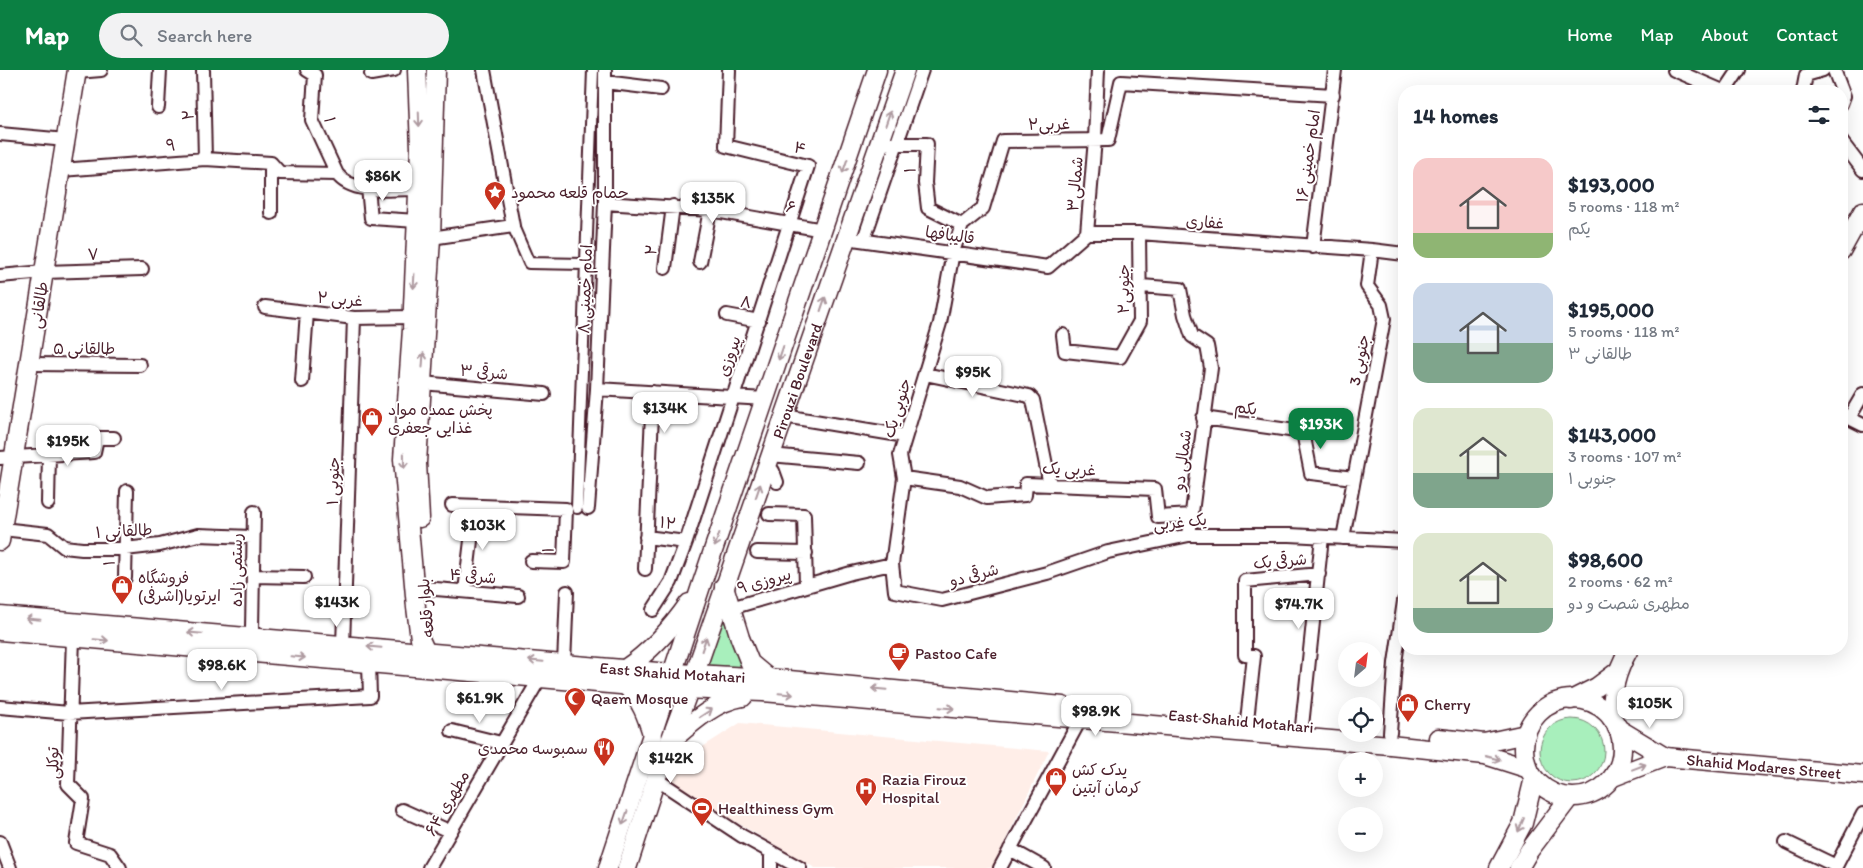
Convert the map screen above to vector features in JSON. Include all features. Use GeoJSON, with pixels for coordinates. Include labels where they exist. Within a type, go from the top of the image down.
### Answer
{"type":"FeatureCollection","features":[{"type":"Feature","properties":{"kind":"main road","name":"بلوار قلعه"},"geometry":{"type":"LineString","coordinates":[[417,70],[420,148],[403,460],[417,615],[420,639],[426,652]]}},
{"type":"Feature","properties":{"kind":"main road","name":"بلوار قلعه"},"geometry":{"type":"LineString","coordinates":[[426,652],[432,640],[424,588],[417,463],[431,238],[436,70]]}},
{"type":"Feature","properties":{"kind":"main road","name":"Pirouzi Boulevard"},"geometry":{"type":"LineString","coordinates":[[661,740],[670,680],[877,70]]}},
{"type":"Feature","properties":{"kind":"main road","name":"Pirouzi Boulevard"},"geometry":{"type":"LineString","coordinates":[[661,740],[689,690],[846,238],[888,144],[905,70]]}},
{"type":"Feature","properties":{"kind":"main road","name":"طالقانی"},"geometry":{"type":"LineString","coordinates":[[1,535],[7,458],[29,364],[77,71]]}},
{"type":"Feature","properties":{"kind":"main road"},"geometry":{"type":"LineString","coordinates":[[1848,238],[1863,211]]}},
{"type":"Feature","properties":{"kind":"main road"},"geometry":{"type":"LineString","coordinates":[[0,631],[540,678],[625,677],[676,623],[703,580],[725,583],[740,638],[750,663],[766,685],[725,700],[661,740],[608,868]]}},
{"type":"Feature","properties":{"kind":"main road","name":"East Shahid Motahari"},"geometry":{"type":"LineString","coordinates":[[0,616],[564,664],[625,677],[670,680],[695,673],[766,685],[1080,720],[1399,746],[1485,755],[1531,773]]}},
{"type":"Feature","properties":{"kind":"main road"},"geometry":{"type":"LineString","coordinates":[[1617,672],[1597,687],[1571,700],[1554,703],[1540,712],[1526,734],[1524,752],[1531,773],[1544,788],[1556,794],[1570,797],[1580,796],[1598,790],[1612,777],[1621,758],[1621,738],[1615,724],[1612,698],[1617,672],[1626,655]]}},
{"type":"Feature","properties":{"kind":"main road"},"geometry":{"type":"LineString","coordinates":[[625,677],[661,740],[656,778],[627,868]]}},
{"type":"Feature","properties":{"kind":"main road","name":"East Shahid Motahari"},"geometry":{"type":"LineString","coordinates":[[670,680],[689,690],[766,685],[1083,708],[1338,729]]}},
{"type":"Feature","properties":{"kind":"main road"},"geometry":{"type":"LineString","coordinates":[[1571,700],[1594,704],[1615,724],[1665,757]]}},
{"type":"Feature","properties":{"kind":"main road"},"geometry":{"type":"LineString","coordinates":[[1383,733],[1484,743],[1526,734]]}},
{"type":"Feature","properties":{"kind":"main road"},"geometry":{"type":"LineString","coordinates":[[1612,777],[1665,757]]}},
{"type":"Feature","properties":{"kind":"main road","name":"Shahid Modares Street"},"geometry":{"type":"LineString","coordinates":[[1665,757],[1863,775]]}},
{"type":"Feature","properties":{"kind":"main road"},"geometry":{"type":"LineString","coordinates":[[1499,868],[1523,823],[1531,773]]}},
{"type":"Feature","properties":{"kind":"main road"},"geometry":{"type":"LineString","coordinates":[[1519,868],[1529,851],[1570,797]]}},
{"type":"Feature","properties":{"kind":"street"},"geometry":{"type":"LineString","coordinates":[[77,71],[101,70]]}},
{"type":"Feature","properties":{"kind":"street"},"geometry":{"type":"LineString","coordinates":[[158,107],[160,70]]}},
{"type":"Feature","properties":{"kind":"street","name":"۲"},"geometry":{"type":"LineString","coordinates":[[203,70],[205,159]]}},
{"type":"Feature","properties":{"kind":"street","name":"۱"},"geometry":{"type":"LineString","coordinates":[[307,70],[315,75],[312,120],[337,174]]}},
{"type":"Feature","properties":{"kind":"street"},"geometry":{"type":"LineString","coordinates":[[371,74],[394,70]]}},
{"type":"Feature","properties":{"kind":"street"},"geometry":{"type":"LineString","coordinates":[[484,70],[513,226],[530,263],[585,264]]}},
{"type":"Feature","properties":{"kind":"street"},"geometry":{"type":"LineString","coordinates":[[452,505],[577,508],[593,70]]}},
{"type":"Feature","properties":{"kind":"street","name":"۴"},"geometry":{"type":"LineString","coordinates":[[729,70],[726,146],[808,166],[790,223]]}},
{"type":"Feature","properties":{"kind":"street"},"geometry":{"type":"LineString","coordinates":[[864,239],[888,144],[922,70]]}},
{"type":"Feature","properties":{"kind":"street","name":"شمالی۳"},"geometry":{"type":"LineString","coordinates":[[1087,233],[1095,139],[1098,70]]}},
{"type":"Feature","properties":{"kind":"street","name":"امام خمینی ۱۶"},"geometry":{"type":"LineString","coordinates":[[1313,247],[1316,208],[1335,70]]}},
{"type":"Feature","properties":{"kind":"street"},"geometry":{"type":"LineString","coordinates":[[1674,70],[1710,85]]}},
{"type":"Feature","properties":{"kind":"street"},"geometry":{"type":"LineString","coordinates":[[1728,85],[1739,70]]}},
{"type":"Feature","properties":{"kind":"street"},"geometry":{"type":"LineString","coordinates":[[1804,85],[1806,75],[1824,70]]}},
{"type":"Feature","properties":{"kind":"street"},"geometry":{"type":"LineString","coordinates":[[1834,70],[1840,85]]}},
{"type":"Feature","properties":{"kind":"street"},"geometry":{"type":"LineString","coordinates":[[605,76],[662,89]]}},
{"type":"Feature","properties":{"kind":"street","name":"امام خمینی ۸"},"geometry":{"type":"LineString","coordinates":[[577,508],[597,389],[604,203],[605,76]]}},
{"type":"Feature","properties":{"kind":"street"},"geometry":{"type":"LineString","coordinates":[[1095,139],[1108,140],[1121,82],[1333,95]]}},
{"type":"Feature","properties":{"kind":"street"},"geometry":{"type":"LineString","coordinates":[[0,134],[66,140]]}},
{"type":"Feature","properties":{"kind":"street","name":"غربی۲"},"geometry":{"type":"LineString","coordinates":[[962,225],[983,208],[1002,141],[1095,139]]}},
{"type":"Feature","properties":{"kind":"street","name":"۱"},"geometry":{"type":"LineString","coordinates":[[888,144],[927,144],[925,183],[928,208],[962,225]]}},
{"type":"Feature","properties":{"kind":"street"},"geometry":{"type":"LineString","coordinates":[[1848,150],[1863,170]]}},
{"type":"Feature","properties":{"kind":"street","name":"۹"},"geometry":{"type":"LineString","coordinates":[[61,170],[205,159],[271,164]]}},
{"type":"Feature","properties":{"kind":"street"},"geometry":{"type":"LineString","coordinates":[[271,164],[280,173],[337,174],[343,182],[368,188],[418,189]]}},
{"type":"Feature","properties":{"kind":"street"},"geometry":{"type":"LineString","coordinates":[[271,164],[271,213]]}},
{"type":"Feature","properties":{"kind":"street"},"geometry":{"type":"LineString","coordinates":[[368,188],[371,218],[417,220]]}},
{"type":"Feature","properties":{"kind":"street","name":"۶"},"geometry":{"type":"LineString","coordinates":[[604,203],[673,206],[710,210],[823,230]]}},
{"type":"Feature","properties":{"kind":"street","name":"۲"},"geometry":{"type":"LineString","coordinates":[[665,268],[673,206]]}},
{"type":"Feature","properties":{"kind":"street"},"geometry":{"type":"LineString","coordinates":[[700,262],[710,210]]}},
{"type":"Feature","properties":{"kind":"street","name":"پیروزی"},"geometry":{"type":"LineString","coordinates":[[653,610],[671,582],[686,542],[790,223]]}},
{"type":"Feature","properties":{"kind":"street","name":"جنوبی یک"},"geometry":{"type":"LineString","coordinates":[[892,570],[904,478],[900,455],[940,323],[953,252],[962,225]]}},
{"type":"Feature","properties":{"kind":"street"},"geometry":{"type":"LineString","coordinates":[[431,238],[513,226]]}},
{"type":"Feature","properties":{"kind":"street","name":"غفاری"},"geometry":{"type":"LineString","coordinates":[[1087,233],[1139,233],[1398,253]]}},
{"type":"Feature","properties":{"kind":"street","name":"قالیبافها"},"geometry":{"type":"LineString","coordinates":[[846,238],[1048,266],[1087,233]]}},
{"type":"Feature","properties":{"kind":"street","name":"جنوبی۲"},"geometry":{"type":"LineString","coordinates":[[1063,335],[1065,351],[1120,357],[1140,321],[1139,233]]}},
{"type":"Feature","properties":{"kind":"street","name":"جنوبی 3"},"geometry":{"type":"LineString","coordinates":[[1343,538],[1384,319],[1381,305],[1367,286],[1372,250]]}},
{"type":"Feature","properties":{"kind":"street","name":"۷"},"geometry":{"type":"LineString","coordinates":[[44,272],[142,269]]}},
{"type":"Feature","properties":{"kind":"street"},"geometry":{"type":"LineString","coordinates":[[0,276],[44,272]]}},
{"type":"Feature","properties":{"kind":"street","name":"شمالی دو"},"geometry":{"type":"LineString","coordinates":[[1141,286],[1180,289],[1185,315],[1192,336],[1208,346],[1211,368],[1189,535]]}},
{"type":"Feature","properties":{"kind":"street","name":"۲ غربی"},"geometry":{"type":"LineString","coordinates":[[265,307],[354,318],[412,317]]}},
{"type":"Feature","properties":{"kind":"street"},"geometry":{"type":"LineString","coordinates":[[302,381],[307,312]]}},
{"type":"Feature","properties":{"kind":"street","name":"۸"},"geometry":{"type":"LineString","coordinates":[[727,315],[759,321]]}},
{"type":"Feature","properties":{"kind":"street","name":"۱ جنوبی"},"geometry":{"type":"LineString","coordinates":[[343,645],[354,318]]}},
{"type":"Feature","properties":{"kind":"street","name":"طالقانی ۵"},"geometry":{"type":"LineString","coordinates":[[29,364],[140,365]]}},
{"type":"Feature","properties":{"kind":"street"},"geometry":{"type":"LineString","coordinates":[[925,374],[1029,396],[1033,400],[1050,485]]}},
{"type":"Feature","properties":{"kind":"street","name":"۳ شرقی"},"geometry":{"type":"LineString","coordinates":[[422,383],[544,394]]}},
{"type":"Feature","properties":{"kind":"street"},"geometry":{"type":"LineString","coordinates":[[597,389],[765,399]]}},
{"type":"Feature","properties":{"kind":"street"},"geometry":{"type":"LineString","coordinates":[[645,569],[654,392]]}},
{"type":"Feature","properties":{"kind":"street"},"geometry":{"type":"LineString","coordinates":[[1848,412],[1863,394]]}},
{"type":"Feature","properties":{"kind":"street"},"geometry":{"type":"LineString","coordinates":[[784,416],[905,436]]}},
{"type":"Feature","properties":{"kind":"street","name":"یکم"},"geometry":{"type":"LineString","coordinates":[[1203,418],[1303,432],[1311,473],[1354,478]]}},
{"type":"Feature","properties":{"kind":"street"},"geometry":{"type":"LineString","coordinates":[[1848,418],[1863,425]]}},
{"type":"Feature","properties":{"kind":"street"},"geometry":{"type":"LineString","coordinates":[[7,458],[94,452],[97,438],[114,438]]}},
{"type":"Feature","properties":{"kind":"street"},"geometry":{"type":"LineString","coordinates":[[48,503],[49,454]]}},
{"type":"Feature","properties":{"kind":"street"},"geometry":{"type":"LineString","coordinates":[[777,482],[768,462],[859,462]]}},
{"type":"Feature","properties":{"kind":"street","name":"غربی یک"},"geometry":{"type":"LineString","coordinates":[[904,478],[960,486],[987,498],[1025,495],[1026,484],[1155,489],[1158,516],[1192,515]]}},
{"type":"Feature","properties":{"kind":"street"},"geometry":{"type":"LineString","coordinates":[[125,549],[126,492]]}},
{"type":"Feature","properties":{"kind":"street"},"geometry":{"type":"LineString","coordinates":[[465,591],[475,506]]}},
{"type":"Feature","properties":{"kind":"street","name":"۱"},"geometry":{"type":"LineString","coordinates":[[531,561],[564,562],[577,508]]}},
{"type":"Feature","properties":{"kind":"street","name":"رستمی زاده"},"geometry":{"type":"LineString","coordinates":[[252,629],[254,576],[252,537],[254,512]]}},
{"type":"Feature","properties":{"kind":"street"},"geometry":{"type":"LineString","coordinates":[[768,514],[804,515],[806,586],[892,570]]}},
{"type":"Feature","properties":{"kind":"street","name":"طالقانی ۱"},"geometry":{"type":"LineString","coordinates":[[1,535],[48,534],[64,548],[125,549],[160,545],[198,535],[252,537]]}},
{"type":"Feature","properties":{"kind":"street","name":"یک غربی"},"geometry":{"type":"LineString","coordinates":[[1047,573],[1108,552],[1189,535],[1322,537],[1398,541]]}},
{"type":"Feature","properties":{"kind":"street","name":"۱۲"},"geometry":{"type":"LineString","coordinates":[[646,537],[686,542]]}},
{"type":"Feature","properties":{"kind":"street"},"geometry":{"type":"LineString","coordinates":[[1302,726],[1322,537]]}},
{"type":"Feature","properties":{"kind":"street","name":"۱"},"geometry":{"type":"LineString","coordinates":[[124,578],[125,549]]}},
{"type":"Feature","properties":{"kind":"street"},"geometry":{"type":"LineString","coordinates":[[757,552],[806,553]]}},
{"type":"Feature","properties":{"kind":"street","name":"شرقی دو"},"geometry":{"type":"LineString","coordinates":[[892,570],[895,591],[942,600],[1047,573]]}},
{"type":"Feature","properties":{"kind":"street","name":"شرقی یک"},"geometry":{"type":"LineString","coordinates":[[1247,721],[1254,656],[1245,655],[1245,581],[1319,574]]}},
{"type":"Feature","properties":{"kind":"street"},"geometry":{"type":"LineString","coordinates":[[254,576],[304,577]]}},
{"type":"Feature","properties":{"kind":"street","name":"پیروزی ۹"},"geometry":{"type":"LineString","coordinates":[[731,608],[806,586]]}},
{"type":"Feature","properties":{"kind":"street","name":"شرقی ۴"},"geometry":{"type":"LineString","coordinates":[[424,588],[518,596]]}},
{"type":"Feature","properties":{"kind":"street"},"geometry":{"type":"LineString","coordinates":[[564,664],[567,592]]}},
{"type":"Feature","properties":{"kind":"street"},"geometry":{"type":"LineString","coordinates":[[69,714],[73,638]]}},
{"type":"Feature","properties":{"kind":"street"},"geometry":{"type":"LineString","coordinates":[[1383,728],[1398,642]]}},
{"type":"Feature","properties":{"kind":"street"},"geometry":{"type":"LineString","coordinates":[[0,707],[69,714],[370,696],[369,663]]}},
{"type":"Feature","properties":{"kind":"street","name":"مطهری ۶۴"},"geometry":{"type":"LineString","coordinates":[[429,868],[540,678]]}},
{"type":"Feature","properties":{"kind":"street","name":"توکلی"},"geometry":{"type":"LineString","coordinates":[[69,714],[68,784],[83,798],[76,843],[110,854],[120,868]]}},
{"type":"Feature","properties":{"kind":"street"},"geometry":{"type":"LineString","coordinates":[[1000,868],[1080,720]]}},
{"type":"Feature","properties":{"kind":"street"},"geometry":{"type":"LineString","coordinates":[[452,731],[501,743]]}},
{"type":"Feature","properties":{"kind":"street"},"geometry":{"type":"LineString","coordinates":[[656,778],[771,852],[800,868]]}},
{"type":"Feature","properties":{"kind":"street"},"geometry":{"type":"LineString","coordinates":[[402,810],[450,831]]}},
{"type":"Feature","properties":{"kind":"street"},"geometry":{"type":"LineString","coordinates":[[1786,842],[1836,867],[1863,814]]}},
{"type":"Feature","properties":{"kind":"street"},"geometry":{"type":"LineString","coordinates":[[0,842],[10,868]]}},
{"type":"Feature","properties":{"kind":"street"},"geometry":{"type":"LineString","coordinates":[[1010,849],[1044,868]]}},
{"type":"Feature","properties":{"kind":"street"},"geometry":{"type":"LineString","coordinates":[[771,852],[771,868]]}},
{"type":"Feature","properties":{"kind":"shaded area","name":"Razia Firouz Hospital"},"geometry":{"type":"Polygon","coordinates":[[[740,723],[1049,751],[992,868],[815,868],[669,783],[690,755],[740,723]]]}},
{"type":"Feature","properties":{"kind":"green space"},"geometry":{"type":"Polygon","coordinates":[[[722,617],[745,669],[705,668],[722,617]]]}},
{"type":"Feature","properties":{"kind":"green space"},"geometry":{"type":"Polygon","coordinates":[[[1566,719],[1578,719],[1595,728],[1602,739],[1604,751],[1602,763],[1595,774],[1578,783],[1566,783],[1554,778],[1545,769],[1540,757],[1540,745],[1545,733],[1554,724],[1566,719]]]}},
{"type":"Feature","properties":{"kind":"place","name":"حمام قلعه محمود"},"geometry":{"type":"Point","coordinates":[495,211]}},
{"type":"Feature","properties":{"kind":"place","name":"پخش عمده مواد غذایی جعفری"},"geometry":{"type":"Point","coordinates":[372,437]}},
{"type":"Feature","properties":{"kind":"place","name":"فروشگاه ایرتویا(اشرفی)"},"geometry":{"type":"Point","coordinates":[122,605]}},
{"type":"Feature","properties":{"kind":"place","name":"Pastoo Cafe"},"geometry":{"type":"Point","coordinates":[899,672]}},
{"type":"Feature","properties":{"kind":"place","name":"Qaem Mosque"},"geometry":{"type":"Point","coordinates":[575,717]}},
{"type":"Feature","properties":{"kind":"place","name":"Cherry"},"geometry":{"type":"Point","coordinates":[1408,723]}},
{"type":"Feature","properties":{"kind":"place","name":"سمبوسه محمدی"},"geometry":{"type":"Point","coordinates":[604,767]}},
{"type":"Feature","properties":{"kind":"place","name":"یدک کش کرمان آبتین"},"geometry":{"type":"Point","coordinates":[1056,797]}},
{"type":"Feature","properties":{"kind":"place","name":"Razia Firouz Hospital"},"geometry":{"type":"Point","coordinates":[866,807]}},
{"type":"Feature","properties":{"kind":"place","name":"Healthiness Gym"},"geometry":{"type":"Point","coordinates":[702,827]}}]}
